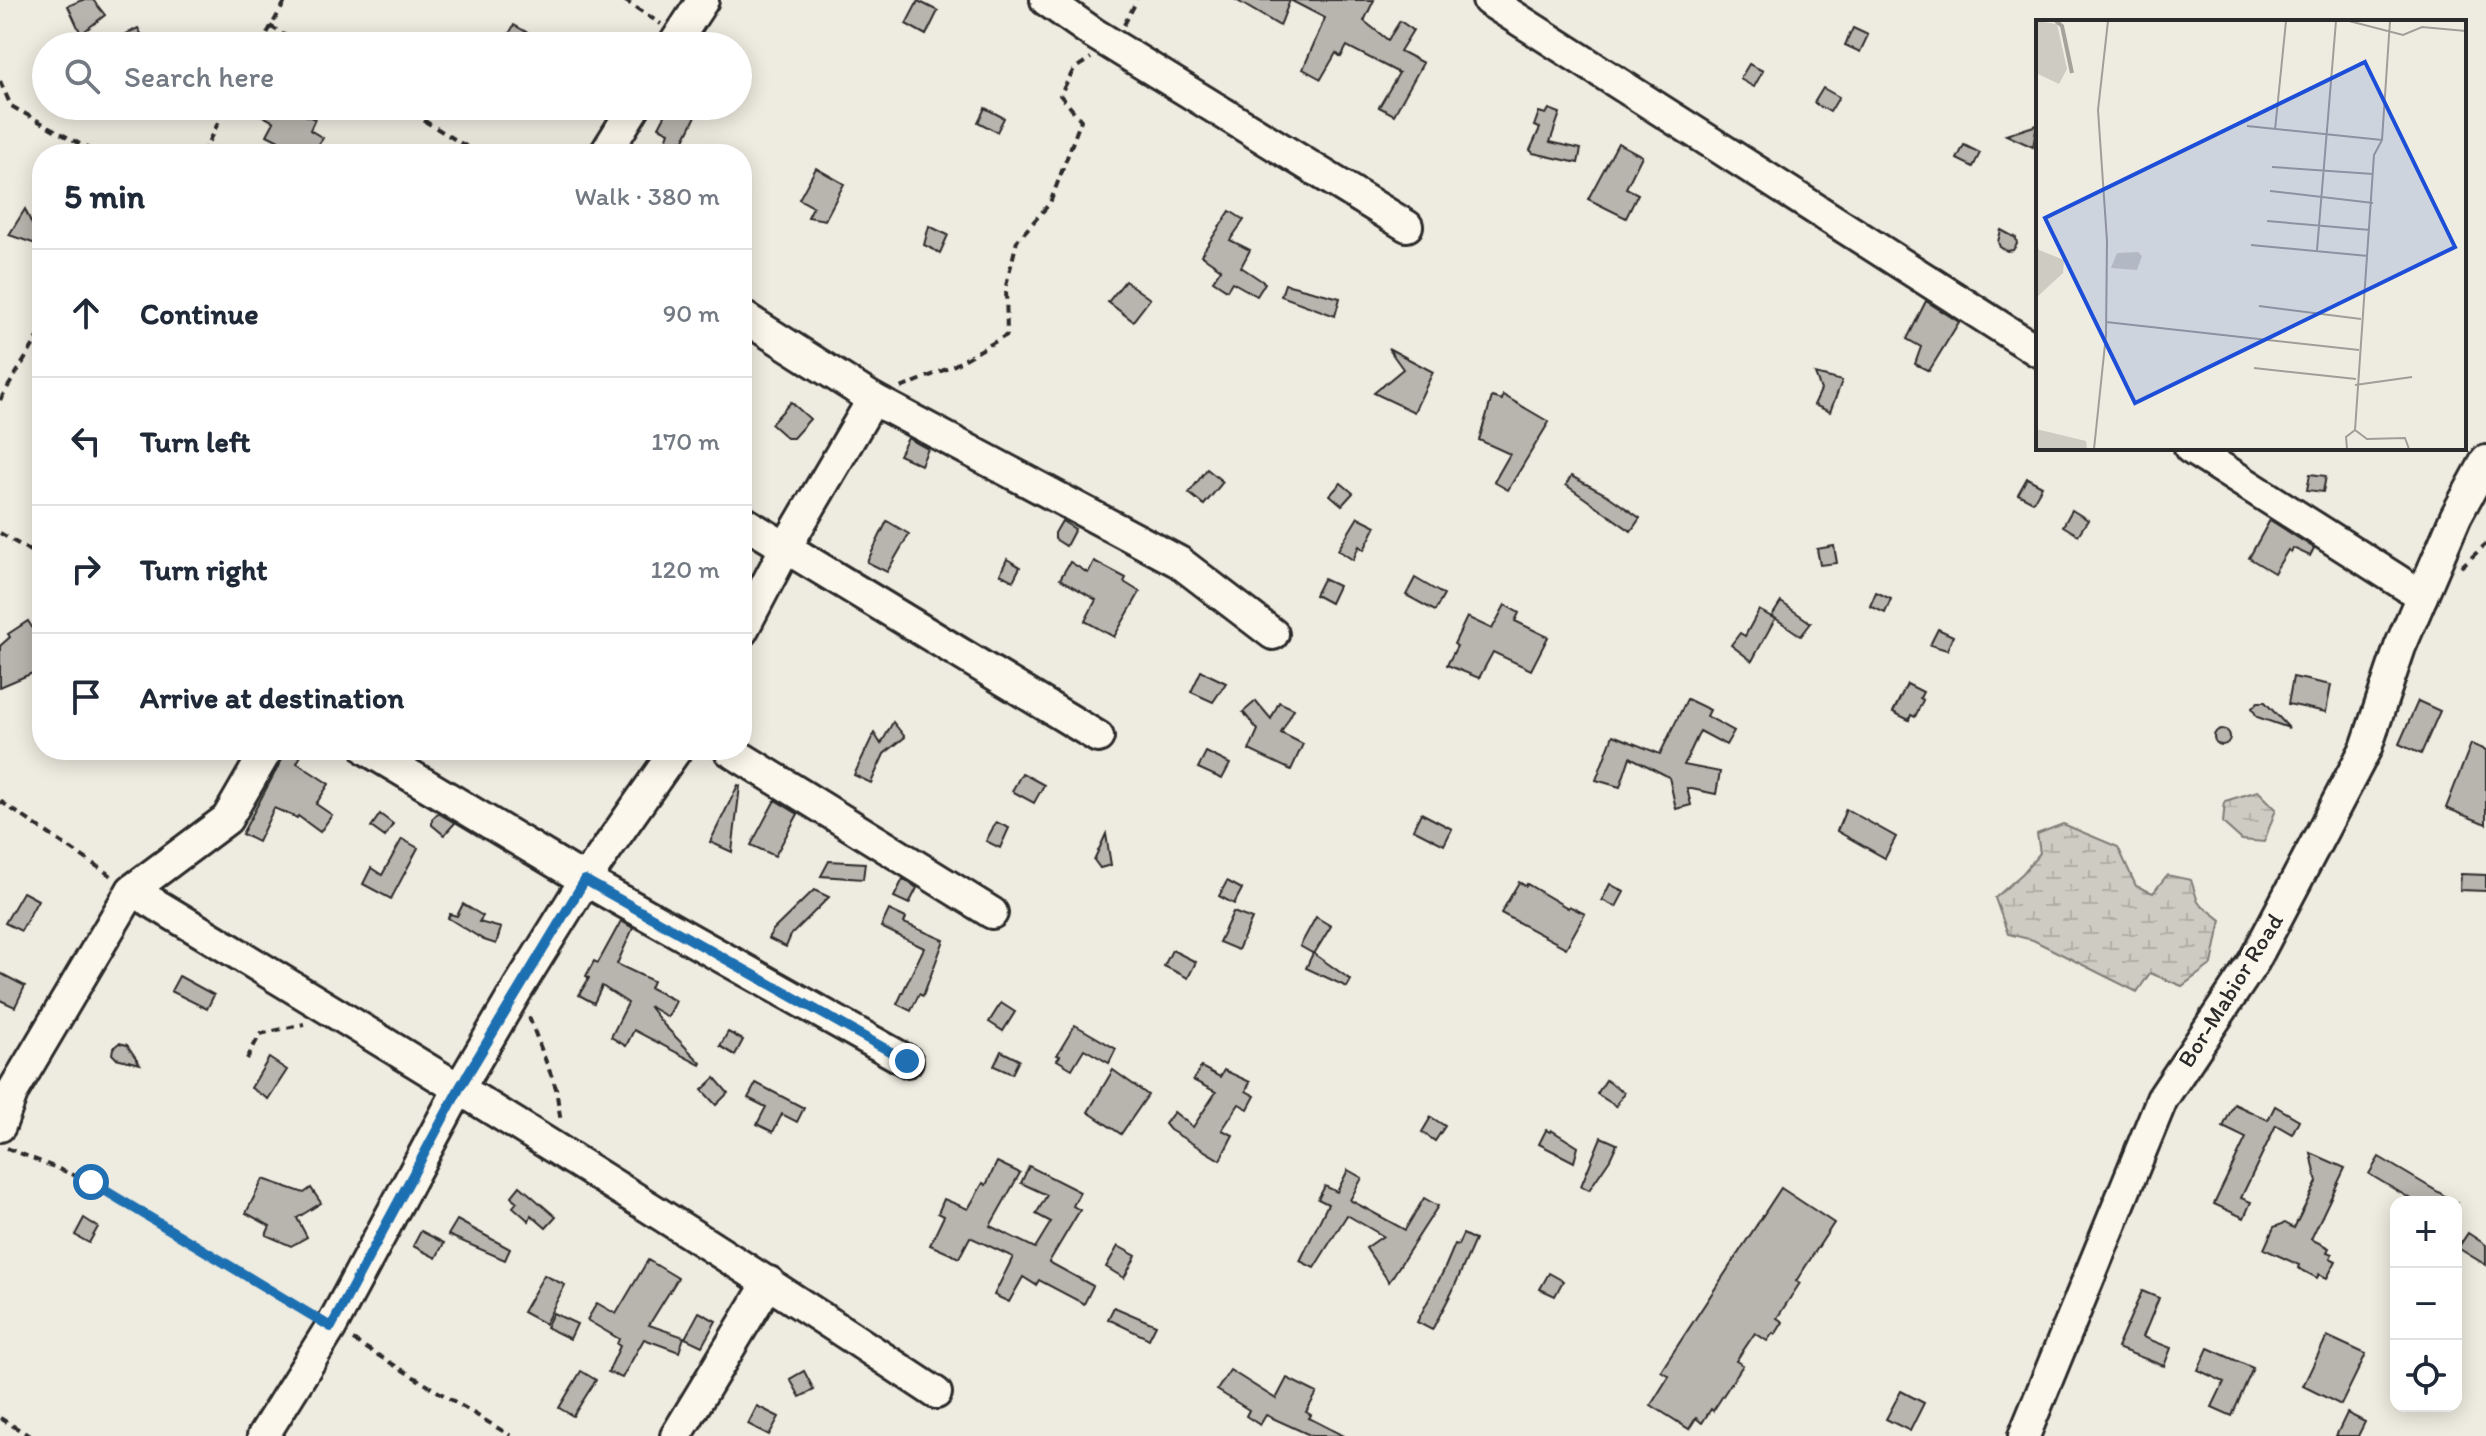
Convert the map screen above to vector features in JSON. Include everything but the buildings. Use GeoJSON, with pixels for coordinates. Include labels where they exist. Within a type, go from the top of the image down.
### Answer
{"type":"FeatureCollection","features":[{"type":"Feature","properties":{"kind":"street"},"geometry":{"type":"LineString","coordinates":[[682,32],[703,0]]}},
{"type":"Feature","properties":{"kind":"street"},"geometry":{"type":"LineString","coordinates":[[1046,0],[1113,45],[1407,226]]}},
{"type":"Feature","properties":{"kind":"street"},"geometry":{"type":"LineString","coordinates":[[1488,0],[2036,350]]}},
{"type":"Feature","properties":{"kind":"street"},"geometry":{"type":"LineString","coordinates":[[611,144],[626,120]]}},
{"type":"Feature","properties":{"kind":"street"},"geometry":{"type":"LineString","coordinates":[[752,322],[873,399],[1179,562],[1273,634]]}},
{"type":"Feature","properties":{"kind":"street"},"geometry":{"type":"LineString","coordinates":[[752,612],[786,547],[873,399]]}},
{"type":"Feature","properties":{"kind":"street"},"geometry":{"type":"LineString","coordinates":[[2193,450],[2422,596]]}},
{"type":"Feature","properties":{"kind":"street","name":"Bor-Mabior Road"},"geometry":{"type":"LineString","coordinates":[[2024,1436],[2162,1099],[2254,961],[2366,748],[2400,647],[2456,516],[2486,461]]}},
{"type":"Feature","properties":{"kind":"street"},"geometry":{"type":"LineString","coordinates":[[752,527],[1098,737]]}},
{"type":"Feature","properties":{"kind":"street"},"geometry":{"type":"LineString","coordinates":[[0,1126],[13,1091],[132,890],[227,819],[261,760]]}},
{"type":"Feature","properties":{"kind":"street"},"geometry":{"type":"LineString","coordinates":[[385,760],[585,880],[907,1061]]}},
{"type":"Feature","properties":{"kind":"street"},"geometry":{"type":"LineString","coordinates":[[263,1436],[331,1327],[460,1087],[518,988],[585,880],[669,760]]}},
{"type":"Feature","properties":{"kind":"street"},"geometry":{"type":"LineString","coordinates":[[745,760],[992,913]]}},
{"type":"Feature","properties":{"kind":"street"},"geometry":{"type":"LineString","coordinates":[[132,890],[460,1087],[769,1282],[936,1393]]}},
{"type":"Feature","properties":{"kind":"street"},"geometry":{"type":"LineString","coordinates":[[676,1436],[769,1282]]}},
{"type":"Feature","properties":{"kind":"path"},"geometry":{"type":"LineString","coordinates":[[267,32],[286,0]]}},
{"type":"Feature","properties":{"kind":"path"},"geometry":{"type":"LineString","coordinates":[[624,0],[665,32]]}},
{"type":"Feature","properties":{"kind":"path"},"geometry":{"type":"LineString","coordinates":[[873,399],[951,367],[1007,335],[1006,286],[1017,241],[1050,203],[1081,120],[1060,95],[1074,69],[1113,45],[1137,0]]}},
{"type":"Feature","properties":{"kind":"path"},"geometry":{"type":"LineString","coordinates":[[270,26],[280,32]]}},
{"type":"Feature","properties":{"kind":"path"},"geometry":{"type":"LineString","coordinates":[[0,81],[11,106],[32,118]]}},
{"type":"Feature","properties":{"kind":"path"},"geometry":{"type":"LineString","coordinates":[[36,120],[80,144]]}},
{"type":"Feature","properties":{"kind":"path"},"geometry":{"type":"LineString","coordinates":[[207,144],[220,120]]}},
{"type":"Feature","properties":{"kind":"path"},"geometry":{"type":"LineString","coordinates":[[423,120],[463,144]]}},
{"type":"Feature","properties":{"kind":"path"},"geometry":{"type":"LineString","coordinates":[[0,400],[32,347]]}},
{"type":"Feature","properties":{"kind":"path"},"geometry":{"type":"LineString","coordinates":[[0,533],[32,552]]}},
{"type":"Feature","properties":{"kind":"path"},"geometry":{"type":"LineString","coordinates":[[0,801],[132,890]]}},
{"type":"Feature","properties":{"kind":"path"},"geometry":{"type":"LineString","coordinates":[[518,988],[556,1088],[566,1154]]}},
{"type":"Feature","properties":{"kind":"path"},"geometry":{"type":"LineString","coordinates":[[247,1059],[260,1034],[306,1024],[320,1003]]}},
{"type":"Feature","properties":{"kind":"path"},"geometry":{"type":"LineString","coordinates":[[0,1145],[91,1182],[511,1436]]}},
{"type":"Feature","properties":{"kind":"path"},"geometry":{"type":"LineString","coordinates":[[0,1418],[30,1436]]}},
{"type":"Feature","properties":{"kind":"green space"},"geometry":{"type":"Polygon","coordinates":[[[2258,791],[2276,809],[2264,842],[2242,840],[2223,823],[2225,801],[2258,791]]]}},
{"type":"Feature","properties":{"kind":"green space"},"geometry":{"type":"Polygon","coordinates":[[[2063,824],[2118,847],[2136,886],[2153,893],[2167,875],[2191,880],[2198,902],[2221,920],[2212,964],[2182,986],[2150,973],[2137,992],[2033,940],[2008,934],[1995,898],[2040,853],[2037,834],[2063,824]]]}},
{"type":"Feature","properties":{"kind":"route"},"geometry":{"type":"LineString","coordinates":[[91,1182],[331,1327],[460,1087],[585,880],[907,1061]]}}]}
